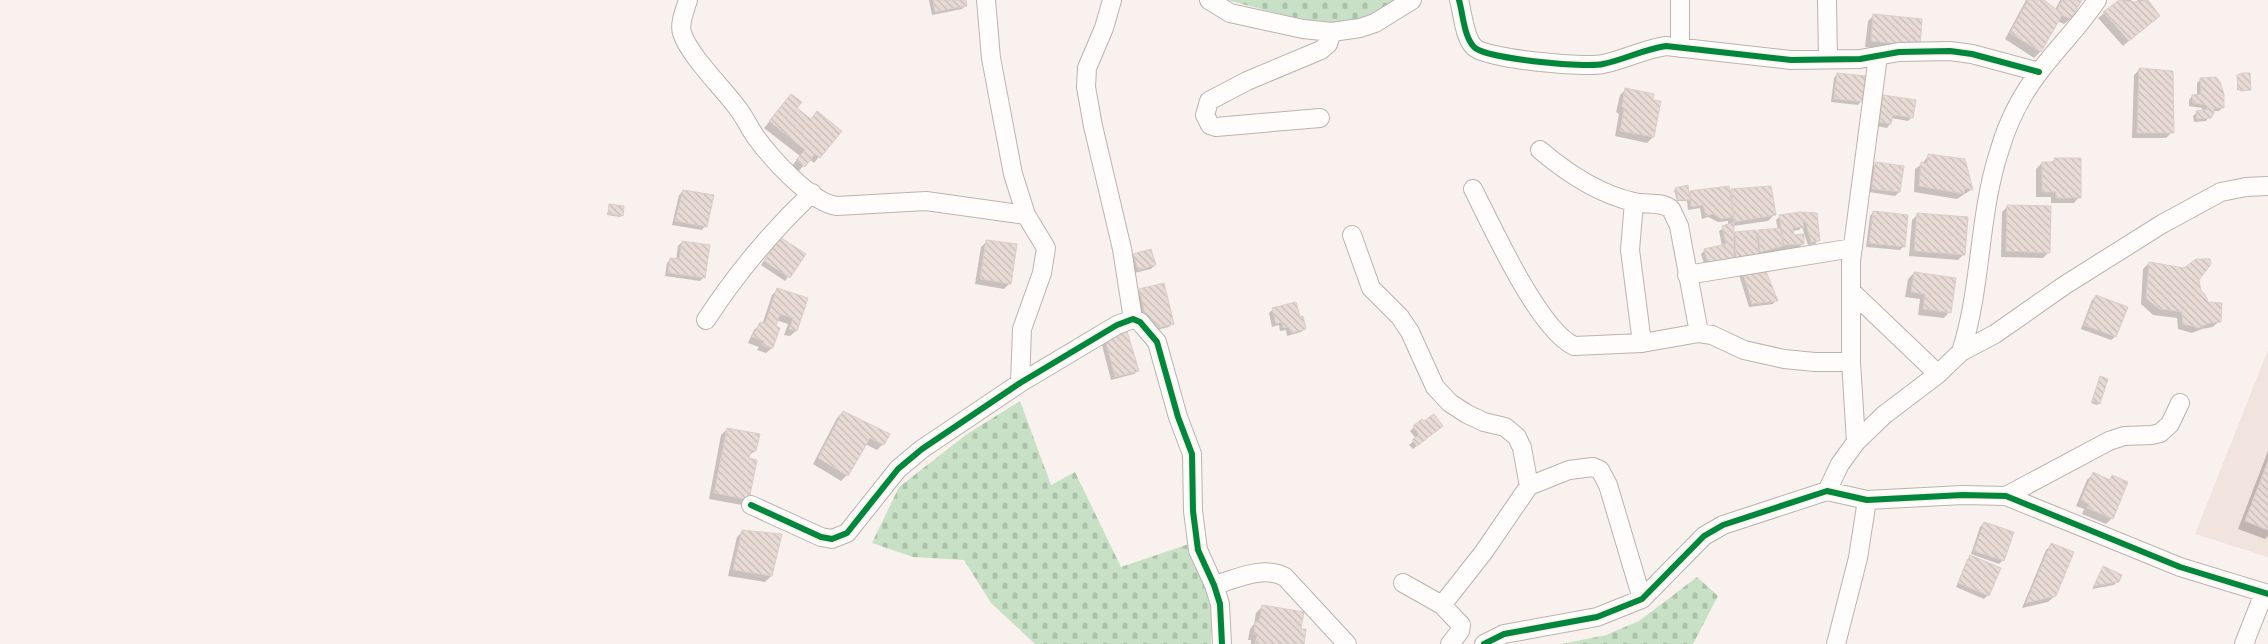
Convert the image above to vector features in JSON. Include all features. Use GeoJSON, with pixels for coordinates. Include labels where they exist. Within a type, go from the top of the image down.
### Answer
{"type":"FeatureCollection","features":[{"type":"Feature","properties":{"kind":"street"},"geometry":{"type":"LineString","coordinates":[[688,0],[682,30],[690,47],[781,166],[812,194],[826,203],[838,206],[926,201],[1026,215]]}},
{"type":"Feature","properties":{"kind":"street"},"geometry":{"type":"LineString","coordinates":[[986,0],[991,58],[1013,174],[1026,215],[1045,245],[1046,254],[1042,273],[1022,329],[1020,383]]}},
{"type":"Feature","properties":{"kind":"street"},"geometry":{"type":"LineString","coordinates":[[1112,0],[1104,28],[1087,68],[1086,87],[1093,126],[1122,248],[1133,319]]}},
{"type":"Feature","properties":{"kind":"street"},"geometry":{"type":"LineString","coordinates":[[1209,0],[1230,13],[1302,29],[1332,32],[1360,28],[1375,23],[1412,0]]}},
{"type":"Feature","properties":{"kind":"street"},"geometry":{"type":"LineString","coordinates":[[1460,0],[1467,35],[1472,45],[1476,50],[1490,55],[1588,66],[1617,61],[1666,46],[1791,60],[1878,56],[1899,52],[1950,51],[1972,54],[2039,72]]}},
{"type":"Feature","properties":{"kind":"street"},"geometry":{"type":"LineString","coordinates":[[1680,0],[1680,48]]}},
{"type":"Feature","properties":{"kind":"street"},"geometry":{"type":"LineString","coordinates":[[1827,0],[1828,59]]}},
{"type":"Feature","properties":{"kind":"street"},"geometry":{"type":"LineString","coordinates":[[1961,352],[1970,324],[1988,202],[1999,152],[2016,109],[2039,72],[2097,0]]}},
{"type":"Feature","properties":{"kind":"street"},"geometry":{"type":"LineString","coordinates":[[1320,118],[1216,127],[1210,125],[1205,115],[1209,101],[1247,81],[1321,50],[1328,44],[1332,32]]}},
{"type":"Feature","properties":{"kind":"street"},"geometry":{"type":"LineString","coordinates":[[1856,442],[1851,362],[1852,248],[1874,102],[1878,56]]}},
{"type":"Feature","properties":{"kind":"street"},"geometry":{"type":"LineString","coordinates":[[1540,150],[1582,182],[1634,202],[1661,204],[1671,209],[1679,226],[1699,333]]}},
{"type":"Feature","properties":{"kind":"street"},"geometry":{"type":"LineString","coordinates":[[1827,491],[1840,464],[1856,442],[1884,415],[1938,374],[1961,352],[1995,334],[2112,255],[2195,206],[2221,192],[2246,187],[2268,186]]}},
{"type":"Feature","properties":{"kind":"street"},"geometry":{"type":"LineString","coordinates":[[1473,189],[1523,285],[1545,318],[1567,343],[1580,346],[1642,342],[1699,333],[1712,336],[1744,350],[1784,359],[1815,362],[1851,362]]}},
{"type":"Feature","properties":{"kind":"street"},"geometry":{"type":"LineString","coordinates":[[706,320],[720,299],[772,234],[812,194]]}},
{"type":"Feature","properties":{"kind":"street"},"geometry":{"type":"LineString","coordinates":[[1634,202],[1630,250],[1642,342]]}},
{"type":"Feature","properties":{"kind":"street"},"geometry":{"type":"LineString","coordinates":[[1352,236],[1371,288],[1400,317],[1410,332],[1435,387],[1450,403],[1467,414],[1484,422],[1505,427],[1517,437],[1522,448],[1529,486]]}},
{"type":"Feature","properties":{"kind":"street"},"geometry":{"type":"LineString","coordinates":[[1687,275],[1852,248]]}},
{"type":"Feature","properties":{"kind":"street"},"geometry":{"type":"LineString","coordinates":[[1852,291],[1938,374]]}},
{"type":"Feature","properties":{"kind":"street"},"geometry":{"type":"LineString","coordinates":[[751,505],[821,537],[832,539],[843,536],[858,521],[898,468],[922,450],[1020,383],[1117,325],[1133,319],[1140,322],[1157,342],[1178,417],[1188,442],[1193,461],[1193,511],[1198,550],[1220,604],[1222,644]]}},
{"type":"Feature","properties":{"kind":"street"},"geometry":{"type":"LineString","coordinates":[[2006,496],[2109,441],[2124,436],[2160,433],[2170,424],[2180,403]]}},
{"type":"Feature","properties":{"kind":"street"},"geometry":{"type":"LineString","coordinates":[[1442,605],[1483,553],[1529,486],[1569,470],[1593,467],[1600,470],[1608,485],[1642,599]]}},
{"type":"Feature","properties":{"kind":"street"},"geometry":{"type":"LineString","coordinates":[[1484,644],[1504,634],[1597,617],[1642,599],[1704,536],[1724,525],[1827,491],[1868,500],[1954,495],[2006,496],[2180,567],[2266,593],[2244,644]]}},
{"type":"Feature","properties":{"kind":"street"},"geometry":{"type":"LineString","coordinates":[[1836,644],[1858,558],[1868,500]]}},
{"type":"Feature","properties":{"kind":"street"},"geometry":{"type":"LineString","coordinates":[[1214,586],[1262,572],[1278,573],[1284,577],[1347,644]]}},
{"type":"Feature","properties":{"kind":"street"},"geometry":{"type":"LineString","coordinates":[[1403,583],[1442,605],[1461,625],[1460,631],[1450,644]]}},
{"type":"Feature","properties":{"kind":"shaded area"},"geometry":{"type":"Polygon","coordinates":[[[2268,350],[2268,557],[2195,534],[2268,350]]]}},
{"type":"Feature","properties":{"kind":"green space"},"geometry":{"type":"Polygon","coordinates":[[[1227,0],[1399,0],[1382,12],[1336,26],[1227,0]]]}},
{"type":"Feature","properties":{"kind":"green space"},"geometry":{"type":"Polygon","coordinates":[[[1020,401],[1051,485],[1075,472],[1121,567],[1189,544],[1213,600],[1211,644],[1035,644],[991,603],[964,560],[913,557],[872,543],[899,487],[967,434],[1020,401]]]}},
{"type":"Feature","properties":{"kind":"green space"},"geometry":{"type":"Polygon","coordinates":[[[1697,577],[1718,596],[1693,644],[1562,644],[1606,635],[1639,621],[1697,577]]]}},
{"type":"Feature","properties":{"kind":"building"},"geometry":{"type":"Polygon","coordinates":[[[933,0],[966,0],[967,6],[935,12],[933,0]]]}},
{"type":"Feature","properties":{"kind":"building"},"geometry":{"type":"Polygon","coordinates":[[[2028,0],[2044,0],[2057,10],[2062,0],[2082,0],[2071,19],[2062,15],[2041,52],[2010,33],[2028,0]]]}},
{"type":"Feature","properties":{"kind":"building"},"geometry":{"type":"Polygon","coordinates":[[[2119,0],[2134,2],[2148,0],[2160,16],[2129,41],[2103,12],[2119,0]]]}},
{"type":"Feature","properties":{"kind":"building"},"geometry":{"type":"Polygon","coordinates":[[[1873,14],[1922,19],[1920,46],[1871,41],[1873,14]]]}},
{"type":"Feature","properties":{"kind":"building"},"geometry":{"type":"Polygon","coordinates":[[[2139,68],[2173,71],[2174,133],[2137,133],[2139,68]]]}},
{"type":"Feature","properties":{"kind":"building"},"geometry":{"type":"Polygon","coordinates":[[[1837,73],[1866,76],[1863,102],[1834,99],[1837,73]]]}},
{"type":"Feature","properties":{"kind":"building"},"geometry":{"type":"Polygon","coordinates":[[[2250,73],[2251,90],[2241,91],[2238,89],[2237,75],[2250,73]]]}},
{"type":"Feature","properties":{"kind":"building"},"geometry":{"type":"Polygon","coordinates":[[[2216,77],[2224,94],[2224,108],[2214,108],[2211,118],[2197,119],[2196,111],[2208,109],[2206,105],[2193,103],[2192,95],[2201,94],[2200,78],[2216,77]]]}},
{"type":"Feature","properties":{"kind":"building"},"geometry":{"type":"Polygon","coordinates":[[[1625,88],[1654,94],[1653,100],[1661,101],[1654,137],[1620,131],[1625,88]]]}},
{"type":"Feature","properties":{"kind":"building"},"geometry":{"type":"Polygon","coordinates":[[[791,94],[802,102],[797,108],[811,119],[817,111],[842,131],[820,158],[815,154],[805,167],[796,160],[805,150],[769,121],[791,94]]]}},
{"type":"Feature","properties":{"kind":"building"},"geometry":{"type":"Polygon","coordinates":[[[1883,95],[1916,100],[1913,118],[1893,115],[1891,124],[1879,122],[1883,95]]]}},
{"type":"Feature","properties":{"kind":"building"},"geometry":{"type":"Polygon","coordinates":[[[1928,154],[1965,159],[1973,190],[1965,188],[1964,194],[1919,186],[1921,162],[1927,164],[1928,154]]]}},
{"type":"Feature","properties":{"kind":"building"},"geometry":{"type":"Polygon","coordinates":[[[2054,158],[2081,158],[2081,198],[2056,198],[2056,192],[2042,192],[2042,162],[2055,162],[2054,158]]]}},
{"type":"Feature","properties":{"kind":"building"},"geometry":{"type":"Polygon","coordinates":[[[1875,162],[1904,166],[1900,192],[1872,189],[1875,162]]]}},
{"type":"Feature","properties":{"kind":"building"},"geometry":{"type":"Polygon","coordinates":[[[1688,185],[1690,200],[1678,200],[1675,188],[1688,185]]]}},
{"type":"Feature","properties":{"kind":"building"},"geometry":{"type":"Polygon","coordinates":[[[1729,186],[1734,217],[1722,219],[1713,214],[1706,216],[1703,205],[1691,207],[1690,191],[1729,186]]]}},
{"type":"Feature","properties":{"kind":"building"},"geometry":{"type":"Polygon","coordinates":[[[1771,186],[1776,215],[1734,222],[1731,189],[1771,186]]]}},
{"type":"Feature","properties":{"kind":"building"},"geometry":{"type":"Polygon","coordinates":[[[683,190],[714,195],[707,227],[675,221],[683,190]]]}},
{"type":"Feature","properties":{"kind":"building"},"geometry":{"type":"Polygon","coordinates":[[[609,204],[624,206],[623,216],[608,214],[609,204]]]}},
{"type":"Feature","properties":{"kind":"building"},"geometry":{"type":"Polygon","coordinates":[[[2007,205],[2051,206],[2050,253],[2006,251],[2007,205]]]}},
{"type":"Feature","properties":{"kind":"building"},"geometry":{"type":"Polygon","coordinates":[[[1873,211],[1908,215],[1905,247],[1869,243],[1873,211]]]}},
{"type":"Feature","properties":{"kind":"building"},"geometry":{"type":"Polygon","coordinates":[[[1801,212],[1817,213],[1820,241],[1811,242],[1805,221],[1803,222],[1804,227],[1793,228],[1794,235],[1804,234],[1804,244],[1784,245],[1779,215],[1801,212]]]}},
{"type":"Feature","properties":{"kind":"building"},"geometry":{"type":"Polygon","coordinates":[[[1917,213],[1968,217],[1965,255],[1914,251],[1917,213]]]}},
{"type":"Feature","properties":{"kind":"building"},"geometry":{"type":"Polygon","coordinates":[[[1734,222],[1734,257],[1708,264],[1704,249],[1726,244],[1722,226],[1734,222]]]}},
{"type":"Feature","properties":{"kind":"building"},"geometry":{"type":"Polygon","coordinates":[[[1780,228],[1783,246],[1760,252],[1758,230],[1780,228]]]}},
{"type":"Feature","properties":{"kind":"building"},"geometry":{"type":"Polygon","coordinates":[[[1756,230],[1759,255],[1736,257],[1735,232],[1756,230]]]}},
{"type":"Feature","properties":{"kind":"building"},"geometry":{"type":"Polygon","coordinates":[[[780,237],[806,254],[790,278],[764,261],[780,237]]]}},
{"type":"Feature","properties":{"kind":"building"},"geometry":{"type":"Polygon","coordinates":[[[986,240],[1017,244],[1011,284],[980,279],[986,240]]]}},
{"type":"Feature","properties":{"kind":"building"},"geometry":{"type":"Polygon","coordinates":[[[682,241],[710,245],[705,278],[668,273],[670,258],[679,259],[682,241]]]}},
{"type":"Feature","properties":{"kind":"building"},"geometry":{"type":"Polygon","coordinates":[[[1151,249],[1156,265],[1138,270],[1133,254],[1151,249]]]}},
{"type":"Feature","properties":{"kind":"building"},"geometry":{"type":"Polygon","coordinates":[[[2196,259],[2210,259],[2211,264],[2199,280],[2201,291],[2205,294],[2208,302],[2222,303],[2221,322],[2209,323],[2199,328],[2183,324],[2182,312],[2159,309],[2146,298],[2149,262],[2184,268],[2196,259]]]}},
{"type":"Feature","properties":{"kind":"building"},"geometry":{"type":"Polygon","coordinates":[[[1763,264],[1778,301],[1752,304],[1742,270],[1763,264]]]}},
{"type":"Feature","properties":{"kind":"building"},"geometry":{"type":"Polygon","coordinates":[[[1914,272],[1956,278],[1951,313],[1923,309],[1925,294],[1911,292],[1914,272]]]}},
{"type":"Feature","properties":{"kind":"building"},"geometry":{"type":"Polygon","coordinates":[[[1164,283],[1174,324],[1149,330],[1139,289],[1164,283]]]}},
{"type":"Feature","properties":{"kind":"building"},"geometry":{"type":"Polygon","coordinates":[[[777,288],[808,298],[797,331],[789,329],[793,318],[780,314],[776,326],[780,328],[773,348],[762,345],[764,341],[752,337],[760,322],[765,324],[777,288]]]}},
{"type":"Feature","properties":{"kind":"building"},"geometry":{"type":"Polygon","coordinates":[[[2096,295],[2128,307],[2116,337],[2084,325],[2096,295]]]}},
{"type":"Feature","properties":{"kind":"building"},"geometry":{"type":"Polygon","coordinates":[[[1296,302],[1300,317],[1303,316],[1306,329],[1291,333],[1289,327],[1283,328],[1282,322],[1276,324],[1272,308],[1296,302]]]}},
{"type":"Feature","properties":{"kind":"building"},"geometry":{"type":"Polygon","coordinates":[[[1126,328],[1139,371],[1115,377],[1103,332],[1126,328]]]}},
{"type":"Feature","properties":{"kind":"building"},"geometry":{"type":"Polygon","coordinates":[[[2100,376],[2108,379],[2100,404],[2092,401],[2100,376]]]}},
{"type":"Feature","properties":{"kind":"building"},"geometry":{"type":"Polygon","coordinates":[[[843,411],[890,434],[884,445],[870,438],[848,476],[818,458],[843,411]]]}},
{"type":"Feature","properties":{"kind":"building"},"geometry":{"type":"Polygon","coordinates":[[[1434,414],[1443,426],[1417,446],[1412,440],[1419,435],[1413,426],[1422,419],[1424,421],[1434,414]]]}},
{"type":"Feature","properties":{"kind":"building"},"geometry":{"type":"Polygon","coordinates":[[[727,428],[760,434],[756,451],[751,450],[749,458],[757,460],[749,500],[714,493],[727,428]]]}},
{"type":"Feature","properties":{"kind":"building"},"geometry":{"type":"Polygon","coordinates":[[[2268,461],[2268,530],[2245,521],[2268,461]]]}},
{"type":"Feature","properties":{"kind":"building"},"geometry":{"type":"Polygon","coordinates":[[[2093,472],[2110,480],[2112,475],[2128,482],[2113,519],[2087,508],[2089,504],[2081,500],[2093,472]]]}},
{"type":"Feature","properties":{"kind":"building"},"geometry":{"type":"Polygon","coordinates":[[[1984,522],[2014,532],[2004,561],[1974,551],[1984,522]]]}},
{"type":"Feature","properties":{"kind":"building"},"geometry":{"type":"Polygon","coordinates":[[[742,530],[782,534],[772,576],[733,570],[742,530]]]}},
{"type":"Feature","properties":{"kind":"building"},"geometry":{"type":"Polygon","coordinates":[[[2051,543],[2074,552],[2056,596],[2026,603],[2051,543]]]}},
{"type":"Feature","properties":{"kind":"building"},"geometry":{"type":"Polygon","coordinates":[[[1970,555],[2001,568],[1989,596],[1958,583],[1970,555]]]}},
{"type":"Feature","properties":{"kind":"building"},"geometry":{"type":"Polygon","coordinates":[[[2103,566],[2122,575],[2119,582],[2094,586],[2103,566]]]}},
{"type":"Feature","properties":{"kind":"building"},"geometry":{"type":"Polygon","coordinates":[[[1262,605],[1304,612],[1301,629],[1306,629],[1304,644],[1255,644],[1257,635],[1254,634],[1255,622],[1259,622],[1262,605]]]}},
{"type":"Feature","properties":{"kind":"cycle path"},"geometry":{"type":"LineString","coordinates":[[1459,0],[1466,31],[1474,47],[1482,51],[1515,59],[1593,65],[1619,60],[1666,46],[1791,60],[1860,59],[1899,52],[1950,51],[1972,54],[2039,72]]}},
{"type":"Feature","properties":{"kind":"cycle path"},"geometry":{"type":"LineString","coordinates":[[751,505],[821,537],[832,539],[847,533],[898,469],[922,449],[1020,383],[1117,325],[1133,319],[1140,322],[1157,342],[1178,417],[1192,454],[1193,511],[1198,550],[1214,585],[1220,604],[1222,644]]}},
{"type":"Feature","properties":{"kind":"cycle path"},"geometry":{"type":"LineString","coordinates":[[1484,644],[1504,634],[1597,617],[1642,599],[1704,536],[1723,525],[1827,491],[1867,500],[1963,495],[2006,496],[2180,567],[2268,594]]}}]}
